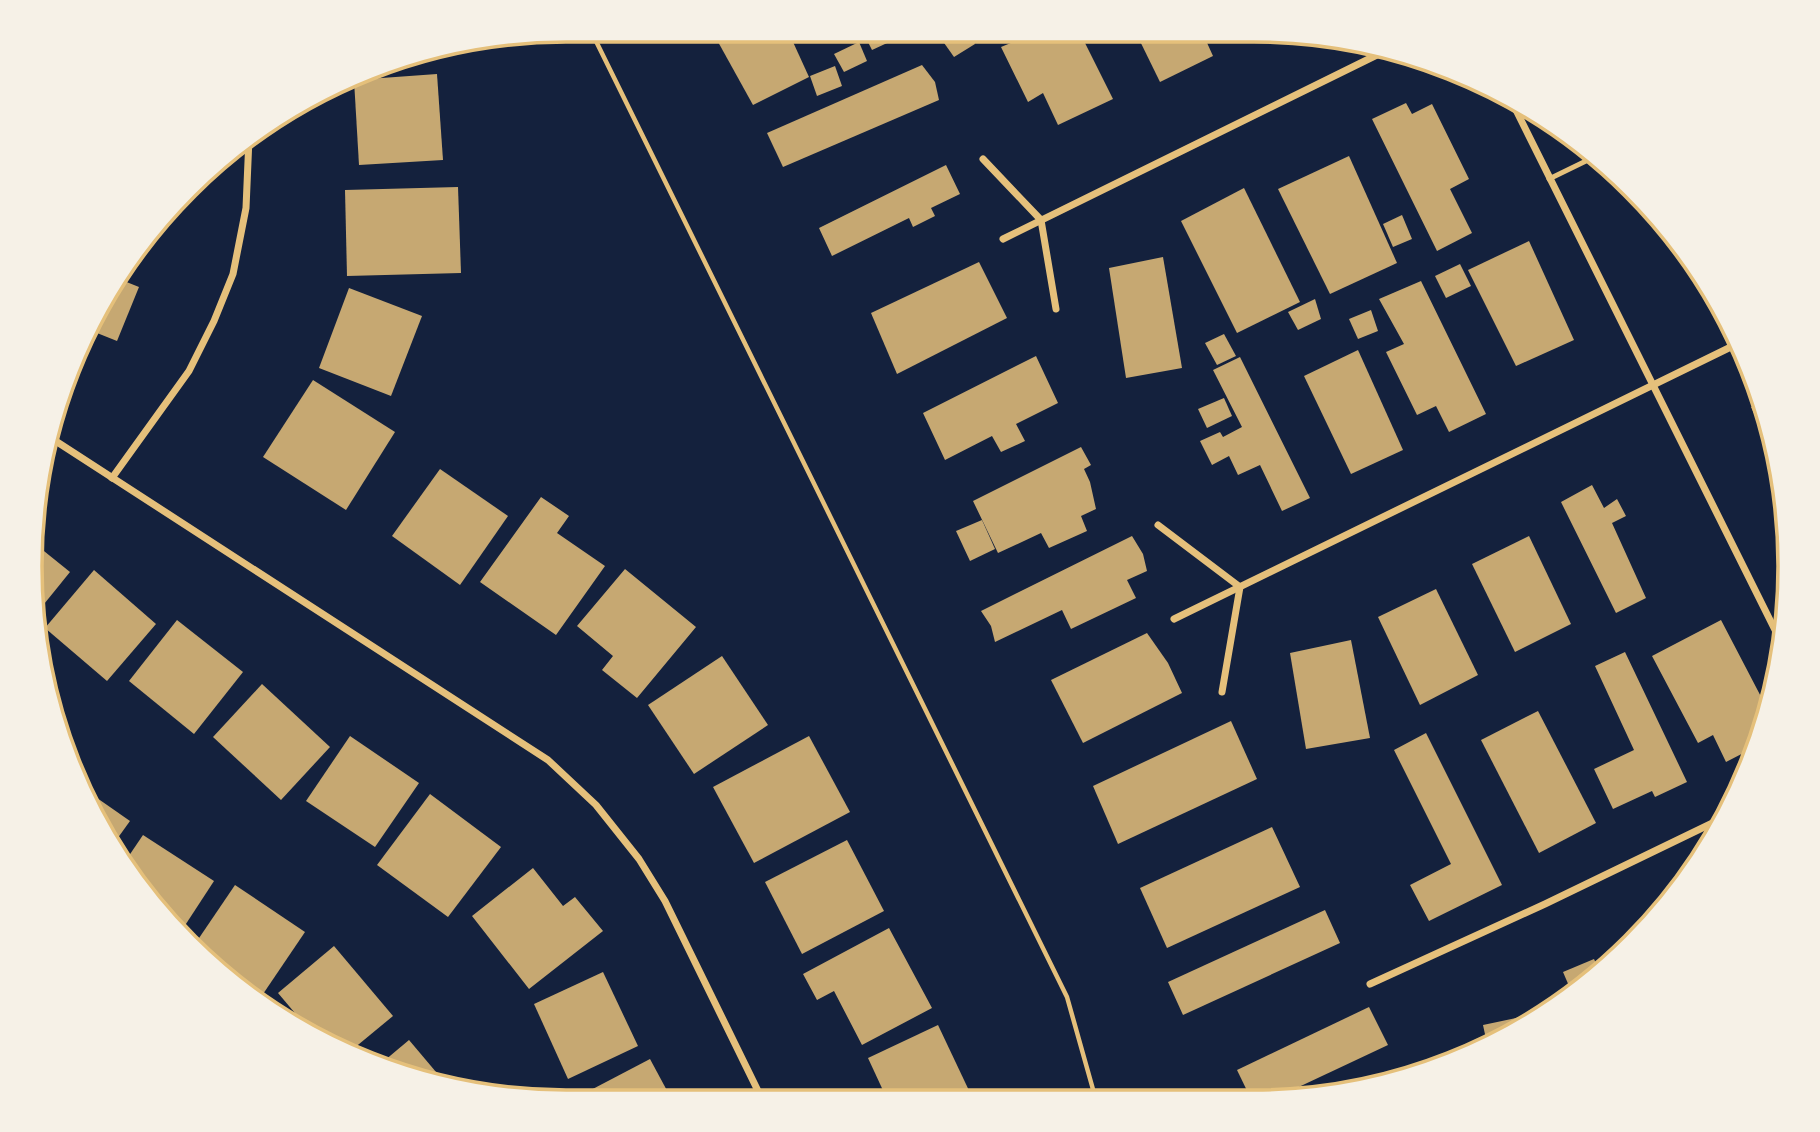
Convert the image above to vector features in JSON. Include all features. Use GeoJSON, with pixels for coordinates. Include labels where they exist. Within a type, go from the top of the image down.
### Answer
{"type":"FeatureCollection","features":[{"type":"Feature","properties":{"kind":"street"},"geometry":{"type":"LineString","coordinates":[[1003,239],[1374,56]]}},
{"type":"Feature","properties":{"kind":"street"},"geometry":{"type":"LineString","coordinates":[[1517,113],[1774,629]]}},
{"type":"Feature","properties":{"kind":"street"},"geometry":{"type":"LineString","coordinates":[[112,478],[189,371],[214,321],[233,274],[246,208],[249,149]]}},
{"type":"Feature","properties":{"kind":"street"},"geometry":{"type":"LineString","coordinates":[[983,159],[1041,220],[1056,309]]}},
{"type":"Feature","properties":{"kind":"street"},"geometry":{"type":"LineString","coordinates":[[1174,619],[1730,348]]}},
{"type":"Feature","properties":{"kind":"street"},"geometry":{"type":"LineString","coordinates":[[57,442],[548,760],[586,796],[639,859],[665,901],[758,1090]]}},
{"type":"Feature","properties":{"kind":"street"},"geometry":{"type":"LineString","coordinates":[[1158,525],[1240,587]]}},
{"type":"Feature","properties":{"kind":"street"},"geometry":{"type":"LineString","coordinates":[[1222,692],[1240,587]]}},
{"type":"Feature","properties":{"kind":"street"},"geometry":{"type":"LineString","coordinates":[[1370,984],[1710,824]]}},
{"type":"Feature","properties":{"kind":"lane"},"geometry":{"type":"LineString","coordinates":[[1549,179],[1586,161]]}},
{"type":"Feature","properties":{"kind":"path"},"geometry":{"type":"LineString","coordinates":[[596,42],[1067,997],[1093,1090]]}},
{"type":"Feature","properties":{"kind":"building"},"geometry":{"type":"Polygon","coordinates":[[[718,42],[793,42],[809,77],[753,105],[718,42]]]}},
{"type":"Feature","properties":{"kind":"building"},"geometry":{"type":"Polygon","coordinates":[[[859,42],[867,61],[844,72],[834,54],[859,42]]]}},
{"type":"Feature","properties":{"kind":"building"},"geometry":{"type":"Polygon","coordinates":[[[868,42],[889,42],[872,50],[868,42]]]}},
{"type":"Feature","properties":{"kind":"building"},"geometry":{"type":"Polygon","coordinates":[[[943,42],[974,42],[975,44],[954,57],[943,42]]]}},
{"type":"Feature","properties":{"kind":"building"},"geometry":{"type":"Polygon","coordinates":[[[1013,42],[1084,42],[1113,99],[1058,125],[1043,93],[1028,102],[1001,47],[1013,42]]]}},
{"type":"Feature","properties":{"kind":"building"},"geometry":{"type":"Polygon","coordinates":[[[1140,42],[1207,42],[1213,56],[1160,82],[1140,42]]]}},
{"type":"Feature","properties":{"kind":"building"},"geometry":{"type":"Polygon","coordinates":[[[922,65],[935,82],[939,100],[783,167],[767,133],[922,65]]]}},
{"type":"Feature","properties":{"kind":"building"},"geometry":{"type":"Polygon","coordinates":[[[835,66],[842,86],[817,96],[810,76],[835,66]]]}},
{"type":"Feature","properties":{"kind":"building"},"geometry":{"type":"Polygon","coordinates":[[[437,74],[443,160],[359,165],[354,87],[375,79],[437,74]]]}},
{"type":"Feature","properties":{"kind":"building"},"geometry":{"type":"Polygon","coordinates":[[[1406,103],[1412,114],[1432,104],[1469,179],[1450,189],[1472,233],[1437,251],[1372,119],[1406,103]]]}},
{"type":"Feature","properties":{"kind":"building"},"geometry":{"type":"Polygon","coordinates":[[[1349,156],[1397,263],[1330,294],[1278,189],[1349,156]]]}},
{"type":"Feature","properties":{"kind":"building"},"geometry":{"type":"Polygon","coordinates":[[[946,165],[960,194],[931,208],[935,216],[913,227],[909,218],[832,256],[819,228],[946,165]]]}},
{"type":"Feature","properties":{"kind":"building"},"geometry":{"type":"Polygon","coordinates":[[[458,187],[461,273],[347,276],[345,190],[458,187]]]}},
{"type":"Feature","properties":{"kind":"building"},"geometry":{"type":"Polygon","coordinates":[[[1244,188],[1300,302],[1237,333],[1181,221],[1244,188]]]}},
{"type":"Feature","properties":{"kind":"building"},"geometry":{"type":"Polygon","coordinates":[[[1402,215],[1412,239],[1393,247],[1383,224],[1402,215]]]}},
{"type":"Feature","properties":{"kind":"building"},"geometry":{"type":"Polygon","coordinates":[[[1529,241],[1574,340],[1516,366],[1468,270],[1529,241]]]}},
{"type":"Feature","properties":{"kind":"building"},"geometry":{"type":"Polygon","coordinates":[[[1163,257],[1182,368],[1126,378],[1109,268],[1163,257]]]}},
{"type":"Feature","properties":{"kind":"building"},"geometry":{"type":"Polygon","coordinates":[[[979,262],[1007,318],[897,374],[871,313],[979,262]]]}},
{"type":"Feature","properties":{"kind":"building"},"geometry":{"type":"Polygon","coordinates":[[[1460,264],[1471,286],[1446,298],[1435,276],[1460,264]]]}},
{"type":"Feature","properties":{"kind":"building"},"geometry":{"type":"Polygon","coordinates":[[[1421,281],[1486,414],[1449,432],[1436,406],[1417,415],[1386,352],[1404,344],[1379,299],[1421,281]]]}},
{"type":"Feature","properties":{"kind":"building"},"geometry":{"type":"Polygon","coordinates":[[[126,282],[139,287],[117,341],[97,333],[126,282]]]}},
{"type":"Feature","properties":{"kind":"building"},"geometry":{"type":"Polygon","coordinates":[[[349,288],[422,316],[391,396],[319,368],[349,288]]]}},
{"type":"Feature","properties":{"kind":"building"},"geometry":{"type":"Polygon","coordinates":[[[1315,299],[1321,319],[1298,330],[1288,312],[1315,299]]]}},
{"type":"Feature","properties":{"kind":"building"},"geometry":{"type":"Polygon","coordinates":[[[1371,310],[1378,331],[1358,339],[1349,319],[1371,310]]]}},
{"type":"Feature","properties":{"kind":"building"},"geometry":{"type":"Polygon","coordinates":[[[1224,334],[1236,356],[1217,365],[1205,343],[1224,334]]]}},
{"type":"Feature","properties":{"kind":"building"},"geometry":{"type":"Polygon","coordinates":[[[1358,350],[1403,450],[1351,474],[1304,376],[1358,350]]]}},
{"type":"Feature","properties":{"kind":"building"},"geometry":{"type":"Polygon","coordinates":[[[1036,356],[1058,403],[1016,424],[1025,441],[1001,452],[992,436],[945,460],[923,413],[1036,356]]]}},
{"type":"Feature","properties":{"kind":"building"},"geometry":{"type":"Polygon","coordinates":[[[1240,357],[1310,498],[1282,511],[1260,465],[1238,475],[1229,456],[1212,465],[1200,441],[1220,432],[1223,437],[1242,427],[1213,370],[1240,357]]]}},
{"type":"Feature","properties":{"kind":"building"},"geometry":{"type":"Polygon","coordinates":[[[313,380],[395,432],[346,510],[263,457],[313,380]]]}},
{"type":"Feature","properties":{"kind":"building"},"geometry":{"type":"Polygon","coordinates":[[[1224,398],[1232,416],[1207,428],[1198,409],[1224,398]]]}},
{"type":"Feature","properties":{"kind":"building"},"geometry":{"type":"Polygon","coordinates":[[[1081,447],[1091,465],[1084,469],[1096,509],[1081,516],[1087,531],[1049,548],[1041,533],[998,553],[973,501],[1081,447]]]}},
{"type":"Feature","properties":{"kind":"building"},"geometry":{"type":"Polygon","coordinates":[[[440,469],[508,516],[460,585],[392,536],[440,469]]]}},
{"type":"Feature","properties":{"kind":"building"},"geometry":{"type":"Polygon","coordinates":[[[1592,485],[1604,508],[1617,499],[1626,516],[1612,523],[1646,598],[1616,613],[1561,502],[1592,485]]]}},
{"type":"Feature","properties":{"kind":"building"},"geometry":{"type":"Polygon","coordinates":[[[541,497],[569,516],[557,533],[605,566],[556,635],[480,582],[541,497]]]}},
{"type":"Feature","properties":{"kind":"building"},"geometry":{"type":"Polygon","coordinates":[[[982,520],[995,549],[970,561],[956,531],[982,520]]]}},
{"type":"Feature","properties":{"kind":"building"},"geometry":{"type":"Polygon","coordinates":[[[1132,536],[1143,554],[1147,571],[1127,580],[1136,598],[1071,629],[1062,610],[995,642],[991,626],[981,611],[1132,536]]]}},
{"type":"Feature","properties":{"kind":"building"},"geometry":{"type":"Polygon","coordinates":[[[1529,536],[1571,624],[1515,652],[1472,564],[1529,536]]]}},
{"type":"Feature","properties":{"kind":"building"},"geometry":{"type":"Polygon","coordinates":[[[42,550],[70,572],[43,605],[42,550]]]}},
{"type":"Feature","properties":{"kind":"building"},"geometry":{"type":"Polygon","coordinates":[[[625,569],[696,627],[637,698],[602,670],[613,656],[577,626],[625,569]]]}},
{"type":"Feature","properties":{"kind":"building"},"geometry":{"type":"Polygon","coordinates":[[[94,570],[156,624],[107,681],[45,627],[94,570]]]}},
{"type":"Feature","properties":{"kind":"building"},"geometry":{"type":"Polygon","coordinates":[[[1436,589],[1478,675],[1420,705],[1378,617],[1436,589]]]}},
{"type":"Feature","properties":{"kind":"building"},"geometry":{"type":"Polygon","coordinates":[[[177,620],[243,672],[194,734],[129,681],[177,620]]]}},
{"type":"Feature","properties":{"kind":"building"},"geometry":{"type":"Polygon","coordinates":[[[1721,620],[1761,697],[1743,753],[1726,762],[1713,735],[1698,743],[1652,656],[1721,620]]]}},
{"type":"Feature","properties":{"kind":"building"},"geometry":{"type":"Polygon","coordinates":[[[1147,633],[1168,663],[1182,693],[1083,743],[1051,680],[1147,633]]]}},
{"type":"Feature","properties":{"kind":"building"},"geometry":{"type":"Polygon","coordinates":[[[1351,640],[1370,738],[1306,749],[1290,653],[1351,640]]]}},
{"type":"Feature","properties":{"kind":"building"},"geometry":{"type":"Polygon","coordinates":[[[1625,652],[1687,782],[1655,797],[1652,791],[1613,809],[1594,769],[1634,750],[1595,666],[1625,652]]]}},
{"type":"Feature","properties":{"kind":"building"},"geometry":{"type":"Polygon","coordinates":[[[722,656],[768,725],[694,774],[648,705],[722,656]]]}},
{"type":"Feature","properties":{"kind":"building"},"geometry":{"type":"Polygon","coordinates":[[[262,684],[330,747],[281,800],[213,737],[262,684]]]}},
{"type":"Feature","properties":{"kind":"building"},"geometry":{"type":"Polygon","coordinates":[[[1538,711],[1596,823],[1539,853],[1481,740],[1538,711]]]}},
{"type":"Feature","properties":{"kind":"building"},"geometry":{"type":"Polygon","coordinates":[[[1231,721],[1257,779],[1118,844],[1093,786],[1231,721]]]}},
{"type":"Feature","properties":{"kind":"building"},"geometry":{"type":"Polygon","coordinates":[[[1426,733],[1502,885],[1429,921],[1410,885],[1451,864],[1394,750],[1426,733]]]}},
{"type":"Feature","properties":{"kind":"building"},"geometry":{"type":"Polygon","coordinates":[[[350,736],[419,783],[375,847],[306,801],[350,736]]]}},
{"type":"Feature","properties":{"kind":"building"},"geometry":{"type":"Polygon","coordinates":[[[809,736],[850,812],[754,863],[713,787],[809,736]]]}},
{"type":"Feature","properties":{"kind":"building"},"geometry":{"type":"Polygon","coordinates":[[[430,794],[501,847],[448,917],[377,865],[430,794]]]}},
{"type":"Feature","properties":{"kind":"building"},"geometry":{"type":"Polygon","coordinates":[[[96,797],[130,821],[118,838],[96,797]]]}},
{"type":"Feature","properties":{"kind":"building"},"geometry":{"type":"Polygon","coordinates":[[[1272,827],[1300,887],[1167,948],[1140,888],[1272,827]]]}},
{"type":"Feature","properties":{"kind":"building"},"geometry":{"type":"Polygon","coordinates":[[[143,835],[214,881],[185,926],[150,885],[129,856],[143,835]]]}},
{"type":"Feature","properties":{"kind":"building"},"geometry":{"type":"Polygon","coordinates":[[[847,840],[884,911],[802,954],[765,882],[847,840]]]}},
{"type":"Feature","properties":{"kind":"building"},"geometry":{"type":"Polygon","coordinates":[[[533,868],[563,906],[575,897],[603,931],[529,989],[472,916],[533,868]]]}},
{"type":"Feature","properties":{"kind":"building"},"geometry":{"type":"Polygon","coordinates":[[[235,885],[305,932],[263,994],[198,940],[235,885]]]}},
{"type":"Feature","properties":{"kind":"building"},"geometry":{"type":"Polygon","coordinates":[[[1325,910],[1340,943],[1183,1015],[1168,982],[1325,910]]]}},
{"type":"Feature","properties":{"kind":"building"},"geometry":{"type":"Polygon","coordinates":[[[889,928],[932,1008],[862,1045],[834,991],[817,1000],[803,974],[889,928]]]}},
{"type":"Feature","properties":{"kind":"building"},"geometry":{"type":"Polygon","coordinates":[[[334,946],[393,1016],[356,1046],[297,1016],[278,993],[334,946]]]}},
{"type":"Feature","properties":{"kind":"building"},"geometry":{"type":"Polygon","coordinates":[[[1594,959],[1596,963],[1569,985],[1563,972],[1594,959]]]}},
{"type":"Feature","properties":{"kind":"building"},"geometry":{"type":"Polygon","coordinates":[[[603,972],[638,1046],[568,1079],[534,1004],[603,972]]]}},
{"type":"Feature","properties":{"kind":"building"},"geometry":{"type":"Polygon","coordinates":[[[1369,1007],[1388,1045],[1296,1088],[1247,1090],[1237,1070],[1369,1007]]]}},
{"type":"Feature","properties":{"kind":"building"},"geometry":{"type":"Polygon","coordinates":[[[1521,1017],[1485,1036],[1483,1025],[1521,1017]]]}},
{"type":"Feature","properties":{"kind":"building"},"geometry":{"type":"Polygon","coordinates":[[[938,1025],[969,1090],[883,1090],[868,1058],[938,1025]]]}},
{"type":"Feature","properties":{"kind":"building"},"geometry":{"type":"Polygon","coordinates":[[[409,1040],[438,1074],[430,1072],[387,1058],[409,1040]]]}},
{"type":"Feature","properties":{"kind":"building"},"geometry":{"type":"Polygon","coordinates":[[[650,1059],[667,1090],[591,1090],[650,1059]]]}}]}
